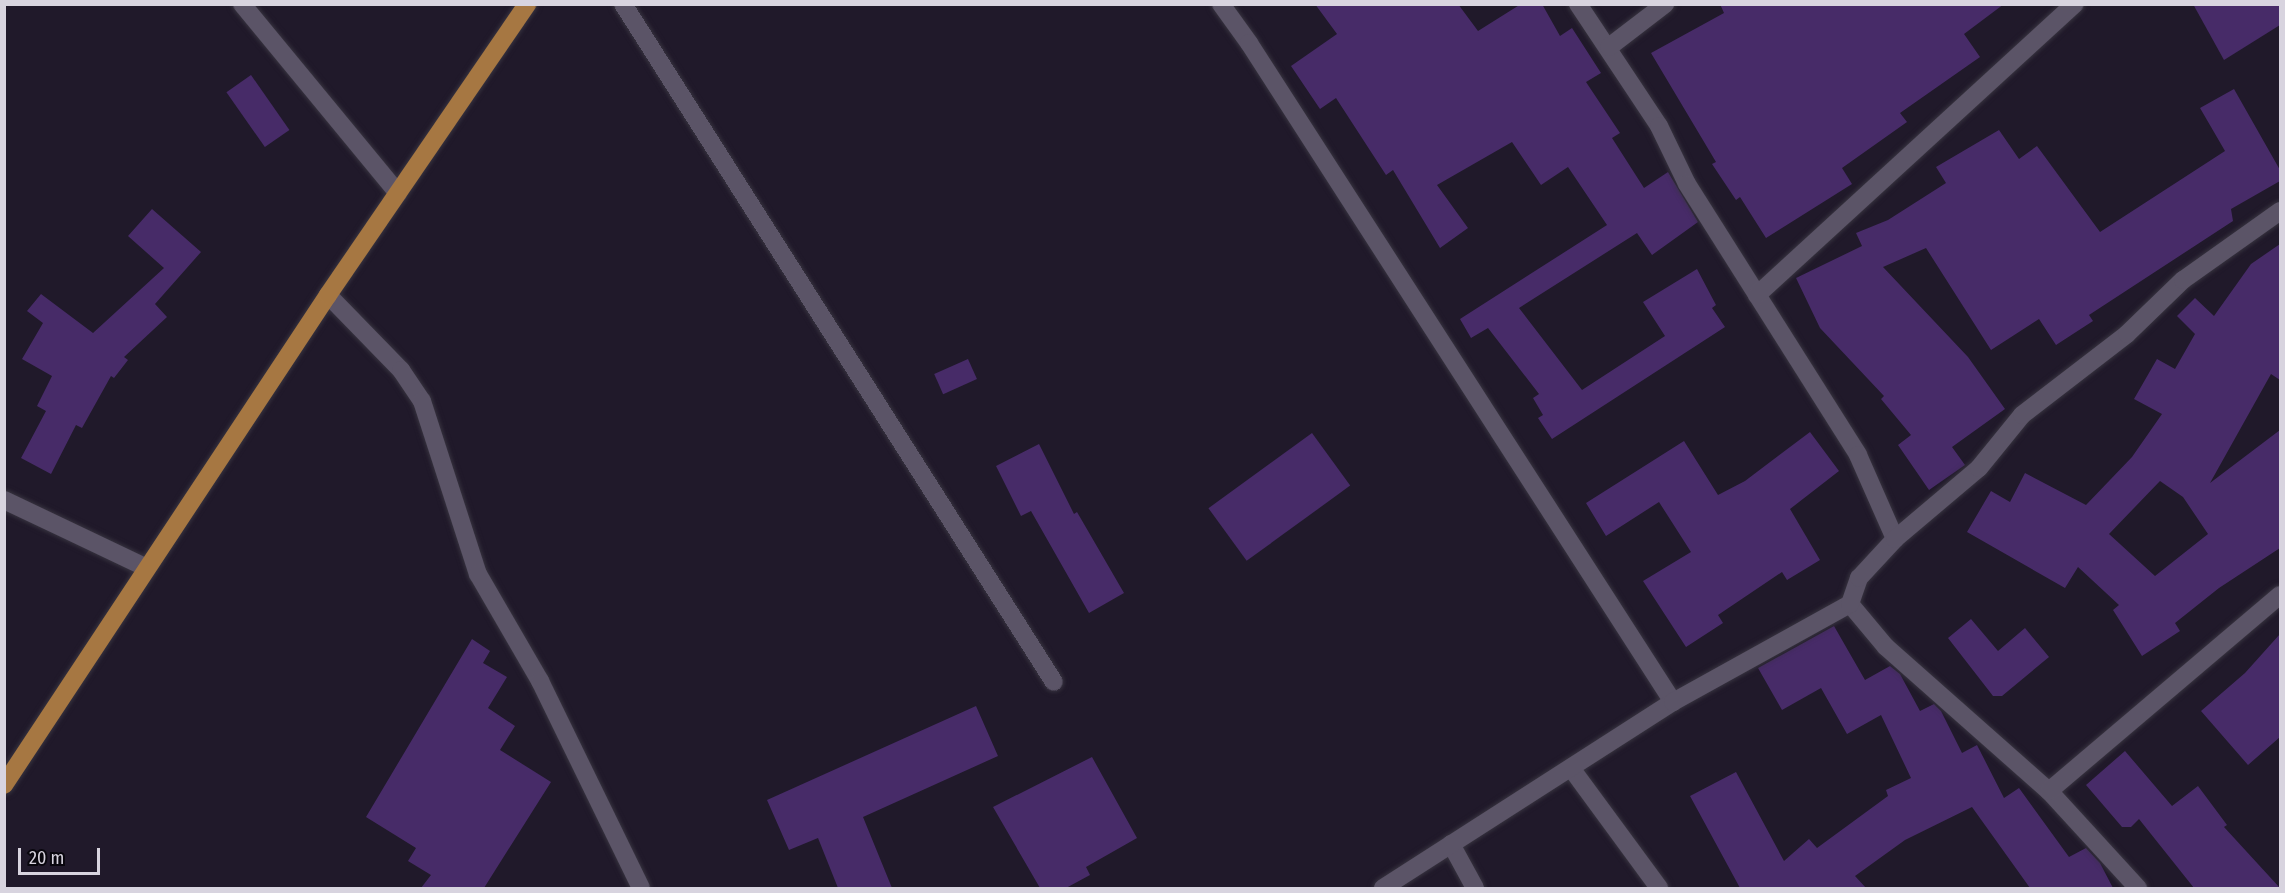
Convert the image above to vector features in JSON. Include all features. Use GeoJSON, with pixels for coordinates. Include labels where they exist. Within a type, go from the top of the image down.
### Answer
{"type":"FeatureCollection","features":[{"type":"Feature","properties":{"kind":"main road"},"geometry":{"type":"LineString","coordinates":[[4,785],[328,295],[527,4]]}},
{"type":"Feature","properties":{"kind":"street"},"geometry":{"type":"LineString","coordinates":[[242,4],[398,193]]}},
{"type":"Feature","properties":{"kind":"street"},"geometry":{"type":"LineString","coordinates":[[622,4],[1054,682]]}},
{"type":"Feature","properties":{"kind":"street"},"geometry":{"type":"LineString","coordinates":[[1221,4],[1249,43],[1672,702]]}},
{"type":"Feature","properties":{"kind":"street"},"geometry":{"type":"LineString","coordinates":[[1578,4],[1609,47],[1659,126],[1687,184],[1858,455],[1895,539]]}},
{"type":"Feature","properties":{"kind":"street"},"geometry":{"type":"LineString","coordinates":[[1609,47],[1665,4]]}},
{"type":"Feature","properties":{"kind":"street"},"geometry":{"type":"LineString","coordinates":[[1757,295],[2075,4]]}},
{"type":"Feature","properties":{"kind":"street"},"geometry":{"type":"LineString","coordinates":[[1383,888],[1672,702],[1850,604],[1859,578],[1895,539],[1979,468],[2022,416],[2127,334],[2183,280],[2280,211]]}},
{"type":"Feature","properties":{"kind":"street"},"geometry":{"type":"LineString","coordinates":[[328,295],[401,370],[422,401],[442,475],[478,574],[535,671],[641,888]]}},
{"type":"Feature","properties":{"kind":"street"},"geometry":{"type":"LineString","coordinates":[[4,500],[147,568]]}},
{"type":"Feature","properties":{"kind":"street"},"geometry":{"type":"LineString","coordinates":[[2049,791],[2280,595]]}},
{"type":"Feature","properties":{"kind":"street"},"geometry":{"type":"LineString","coordinates":[[1850,604],[1894,654],[2049,791],[2138,888]]}},
{"type":"Feature","properties":{"kind":"street"},"geometry":{"type":"LineString","coordinates":[[1571,768],[1659,888]]}},
{"type":"Feature","properties":{"kind":"street"},"geometry":{"type":"LineString","coordinates":[[1451,844],[1475,888]]}},
{"type":"Feature","properties":{"kind":"building"},"geometry":{"type":"Polygon","coordinates":[[[1315,4],[1458,4],[1478,31],[1521,4],[1542,4],[1560,36],[1572,28],[1601,73],[1586,82],[1620,133],[1612,138],[1644,188],[1668,172],[1698,222],[1652,255],[1637,233],[1519,308],[1582,390],[1665,336],[1643,302],[1697,269],[1716,305],[1712,308],[1725,327],[1552,439],[1538,418],[1543,415],[1533,398],[1539,394],[1488,328],[1471,338],[1460,319],[1607,225],[1568,167],[1541,185],[1512,142],[1437,185],[1468,228],[1440,248],[1393,170],[1386,175],[1336,98],[1320,109],[1291,66],[1337,34],[1315,4]]]}},
{"type":"Feature","properties":{"kind":"building"},"geometry":{"type":"Polygon","coordinates":[[[1720,4],[2004,4],[1964,34],[1980,57],[1900,113],[1907,122],[1842,168],[1852,184],[1766,238],[1740,197],[1736,200],[1712,164],[1716,162],[1651,53],[1724,13],[1720,4]]]}},
{"type":"Feature","properties":{"kind":"building"},"geometry":{"type":"Polygon","coordinates":[[[2193,4],[2280,4],[2280,25],[2224,60],[2193,4]]]}},
{"type":"Feature","properties":{"kind":"building"},"geometry":{"type":"Polygon","coordinates":[[[251,75],[289,130],[265,147],[226,92],[251,75]]]}},
{"type":"Feature","properties":{"kind":"building"},"geometry":{"type":"Polygon","coordinates":[[[2234,89],[2280,170],[2280,181],[2231,209],[2233,221],[2089,315],[2093,321],[2056,345],[2039,319],[1991,350],[1926,248],[1883,267],[1968,357],[2005,409],[1952,447],[1965,465],[1929,490],[1898,445],[1911,435],[1881,399],[1884,396],[1820,328],[1796,278],[1862,246],[1856,233],[1888,220],[1946,183],[1936,167],[1999,130],[2019,159],[2037,146],[2100,232],[2225,151],[2200,108],[2234,89]]]}},
{"type":"Feature","properties":{"kind":"building"},"geometry":{"type":"Polygon","coordinates":[[[152,209],[201,252],[155,304],[167,317],[124,357],[128,360],[114,378],[111,376],[82,428],[76,425],[51,474],[21,458],[46,411],[37,406],[52,376],[22,359],[43,323],[27,311],[41,294],[93,333],[164,268],[128,236],[152,209]]]}},
{"type":"Feature","properties":{"kind":"building"},"geometry":{"type":"Polygon","coordinates":[[[2280,244],[2280,380],[2271,374],[2210,483],[2280,430],[2280,548],[2219,588],[2175,623],[2180,631],[2142,656],[2113,610],[2119,605],[2078,567],[2065,588],[1967,532],[1991,491],[2010,502],[2025,473],[2086,505],[2132,457],[2162,414],[2134,399],[2157,359],[2175,369],[2195,334],[2177,316],[2195,298],[2214,316],[2251,264],[2280,244]],[[2160,481],[2109,534],[2155,576],[2208,534],[2183,497],[2160,481]]]}},
{"type":"Feature","properties":{"kind":"building"},"geometry":{"type":"Polygon","coordinates":[[[968,359],[977,379],[943,394],[934,374],[968,359]]]}},
{"type":"Feature","properties":{"kind":"building"},"geometry":{"type":"Polygon","coordinates":[[[1810,432],[1839,471],[1790,509],[1820,560],[1787,580],[1782,572],[1718,615],[1723,623],[1686,647],[1643,581],[1691,552],[1659,502],[1606,536],[1586,503],[1684,441],[1718,495],[1745,481],[1810,432]]]}},
{"type":"Feature","properties":{"kind":"building"},"geometry":{"type":"Polygon","coordinates":[[[1312,433],[1350,486],[1247,561],[1208,508],[1312,433]]]}},
{"type":"Feature","properties":{"kind":"building"},"geometry":{"type":"Polygon","coordinates":[[[1039,444],[1074,514],[1077,512],[1124,593],[1089,613],[1031,511],[1021,516],[996,466],[1039,444]]]}},
{"type":"Feature","properties":{"kind":"building"},"geometry":{"type":"Polygon","coordinates":[[[1971,619],[1998,651],[2025,628],[2049,657],[2002,696],[1993,696],[1948,638],[1971,619]]]}},
{"type":"Feature","properties":{"kind":"building"},"geometry":{"type":"Polygon","coordinates":[[[1834,626],[1865,680],[1890,666],[1900,674],[1920,711],[1934,704],[1941,711],[1962,753],[1977,745],[2004,798],[2019,788],[2069,857],[2086,848],[2100,863],[2113,888],[2030,888],[1972,807],[1905,840],[1855,876],[1866,888],[1740,888],[1690,796],[1736,772],[1784,861],[1809,839],[1817,848],[1888,796],[1886,790],[1911,778],[1881,715],[1847,734],[1821,688],[1782,710],[1758,668],[1834,626]]]}},
{"type":"Feature","properties":{"kind":"building"},"geometry":{"type":"Polygon","coordinates":[[[2280,634],[2280,737],[2248,765],[2201,711],[2245,673],[2280,634]]]}},
{"type":"Feature","properties":{"kind":"building"},"geometry":{"type":"Polygon","coordinates":[[[472,639],[490,651],[483,663],[507,677],[488,708],[515,726],[500,750],[551,782],[484,888],[421,888],[431,875],[408,861],[416,848],[366,817],[472,639]]]}},
{"type":"Feature","properties":{"kind":"building"},"geometry":{"type":"Polygon","coordinates":[[[976,706],[998,756],[863,817],[892,888],[838,888],[818,838],[789,850],[767,800],[976,706]]]}},
{"type":"Feature","properties":{"kind":"building"},"geometry":{"type":"Polygon","coordinates":[[[2125,751],[2172,806],[2198,786],[2227,825],[2224,827],[2280,888],[2194,888],[2139,819],[2131,827],[2122,827],[2086,785],[2125,751]]]}},
{"type":"Feature","properties":{"kind":"building"},"geometry":{"type":"Polygon","coordinates":[[[1092,757],[1137,838],[1086,867],[1090,875],[1066,888],[1040,888],[993,807],[1092,757]]]}}]}
